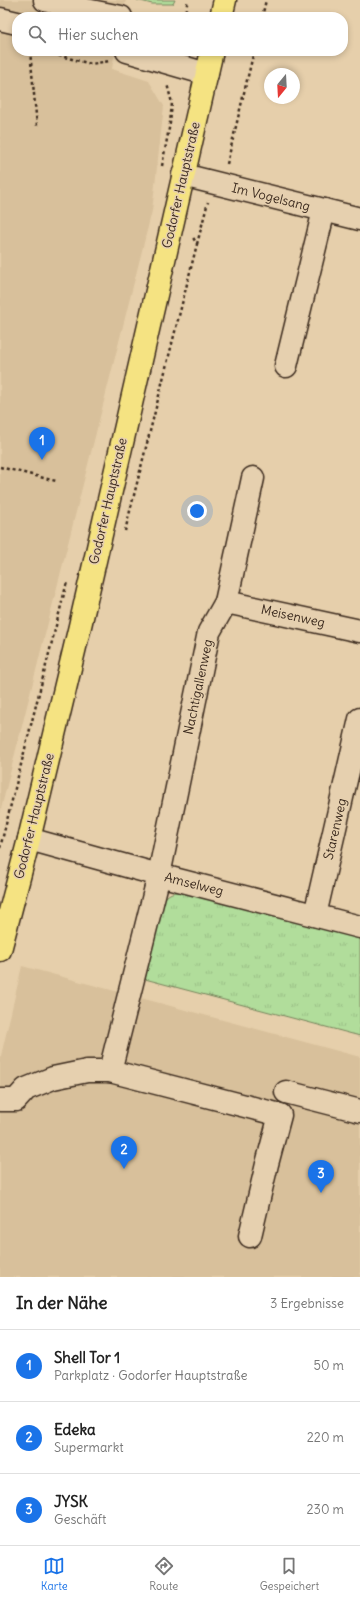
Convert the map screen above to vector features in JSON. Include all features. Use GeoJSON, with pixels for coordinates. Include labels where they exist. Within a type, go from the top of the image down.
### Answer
{"type":"FeatureCollection","features":[{"type":"Feature","properties":{"kind":"main road"},"geometry":{"type":"LineString","coordinates":[[221,12],[225,0]]}},
{"type":"Feature","properties":{"kind":"main road","name":"Godorfer Hauptstraße"},"geometry":{"type":"LineString","coordinates":[[0,950],[29,839],[82,618],[211,56]]}},
{"type":"Feature","properties":{"kind":"street"},"geometry":{"type":"LineString","coordinates":[[45,0],[76,4],[103,12]]}},
{"type":"Feature","properties":{"kind":"street"},"geometry":{"type":"LineString","coordinates":[[0,19],[12,23]]}},
{"type":"Feature","properties":{"kind":"street"},"geometry":{"type":"LineString","coordinates":[[118,56],[167,73],[207,74]]}},
{"type":"Feature","properties":{"kind":"street","name":"Im Vogelsang"},"geometry":{"type":"LineString","coordinates":[[183,175],[360,219]]}},
{"type":"Feature","properties":{"kind":"street"},"geometry":{"type":"LineString","coordinates":[[286,366],[324,210]]}},
{"type":"Feature","properties":{"kind":"street","name":"Nachtigallenweg"},"geometry":{"type":"LineString","coordinates":[[110,1071],[159,875],[209,632],[226,602],[253,478]]}},
{"type":"Feature","properties":{"kind":"street","name":"Meisenweg"},"geometry":{"type":"LineString","coordinates":[[226,602],[360,631]]}},
{"type":"Feature","properties":{"kind":"street","name":"Starenweg"},"geometry":{"type":"LineString","coordinates":[[315,915],[360,719]]}},
{"type":"Feature","properties":{"kind":"street","name":"Amselweg"},"geometry":{"type":"LineString","coordinates":[[29,839],[159,875],[360,927]]}},
{"type":"Feature","properties":{"kind":"street"},"geometry":{"type":"LineString","coordinates":[[0,1100],[16,1100],[26,1089],[53,1078],[87,1071],[110,1071],[280,1115],[250,1236]]}},
{"type":"Feature","properties":{"kind":"street"},"geometry":{"type":"LineString","coordinates":[[286,1092],[360,1111]]}},
{"type":"Feature","properties":{"kind":"path"},"geometry":{"type":"LineString","coordinates":[[185,12],[188,0]]}},
{"type":"Feature","properties":{"kind":"path"},"geometry":{"type":"LineString","coordinates":[[263,12],[266,0]]}},
{"type":"Feature","properties":{"kind":"path"},"geometry":{"type":"LineString","coordinates":[[30,56],[37,126]]}},
{"type":"Feature","properties":{"kind":"path"},"geometry":{"type":"LineString","coordinates":[[60,56],[91,64],[118,56]]}},
{"type":"Feature","properties":{"kind":"path"},"geometry":{"type":"LineString","coordinates":[[197,244],[210,196],[225,170],[253,56]]}},
{"type":"Feature","properties":{"kind":"path"},"geometry":{"type":"LineString","coordinates":[[162,169],[172,103],[167,87],[167,73]]}},
{"type":"Feature","properties":{"kind":"path"},"geometry":{"type":"LineString","coordinates":[[167,73],[167,87]]}},
{"type":"Feature","properties":{"kind":"path"},"geometry":{"type":"LineString","coordinates":[[0,467],[56,481]]}},
{"type":"Feature","properties":{"kind":"path"},"geometry":{"type":"LineString","coordinates":[[0,848],[68,575]]}},
{"type":"Feature","properties":{"kind":"shaded area"},"geometry":{"type":"Polygon","coordinates":[[[0,0],[126,0],[123,12],[12,12],[12,56],[114,56],[112,69],[149,81],[164,106],[152,211],[0,813],[0,0]]]}},
{"type":"Feature","properties":{"kind":"shaded area"},"geometry":{"type":"Polygon","coordinates":[[[22,966],[360,1057],[360,1277],[0,1277],[0,1060],[22,966]]]}},
{"type":"Feature","properties":{"kind":"green space"},"geometry":{"type":"Polygon","coordinates":[[[137,0],[175,0],[173,4],[152,4],[137,0]]]}},
{"type":"Feature","properties":{"kind":"green space"},"geometry":{"type":"Polygon","coordinates":[[[183,891],[360,939],[360,1036],[145,979],[153,936],[162,904],[166,897],[170,894],[183,891]]]}},
{"type":"Feature","properties":{"kind":"place","name":"Shell Tor 1"},"geometry":{"type":"Point","coordinates":[42,460]}},
{"type":"Feature","properties":{"kind":"place","name":"Edeka"},"geometry":{"type":"Point","coordinates":[124,1169]}},
{"type":"Feature","properties":{"kind":"place","name":"JYSK"},"geometry":{"type":"Point","coordinates":[321,1193]}}]}
